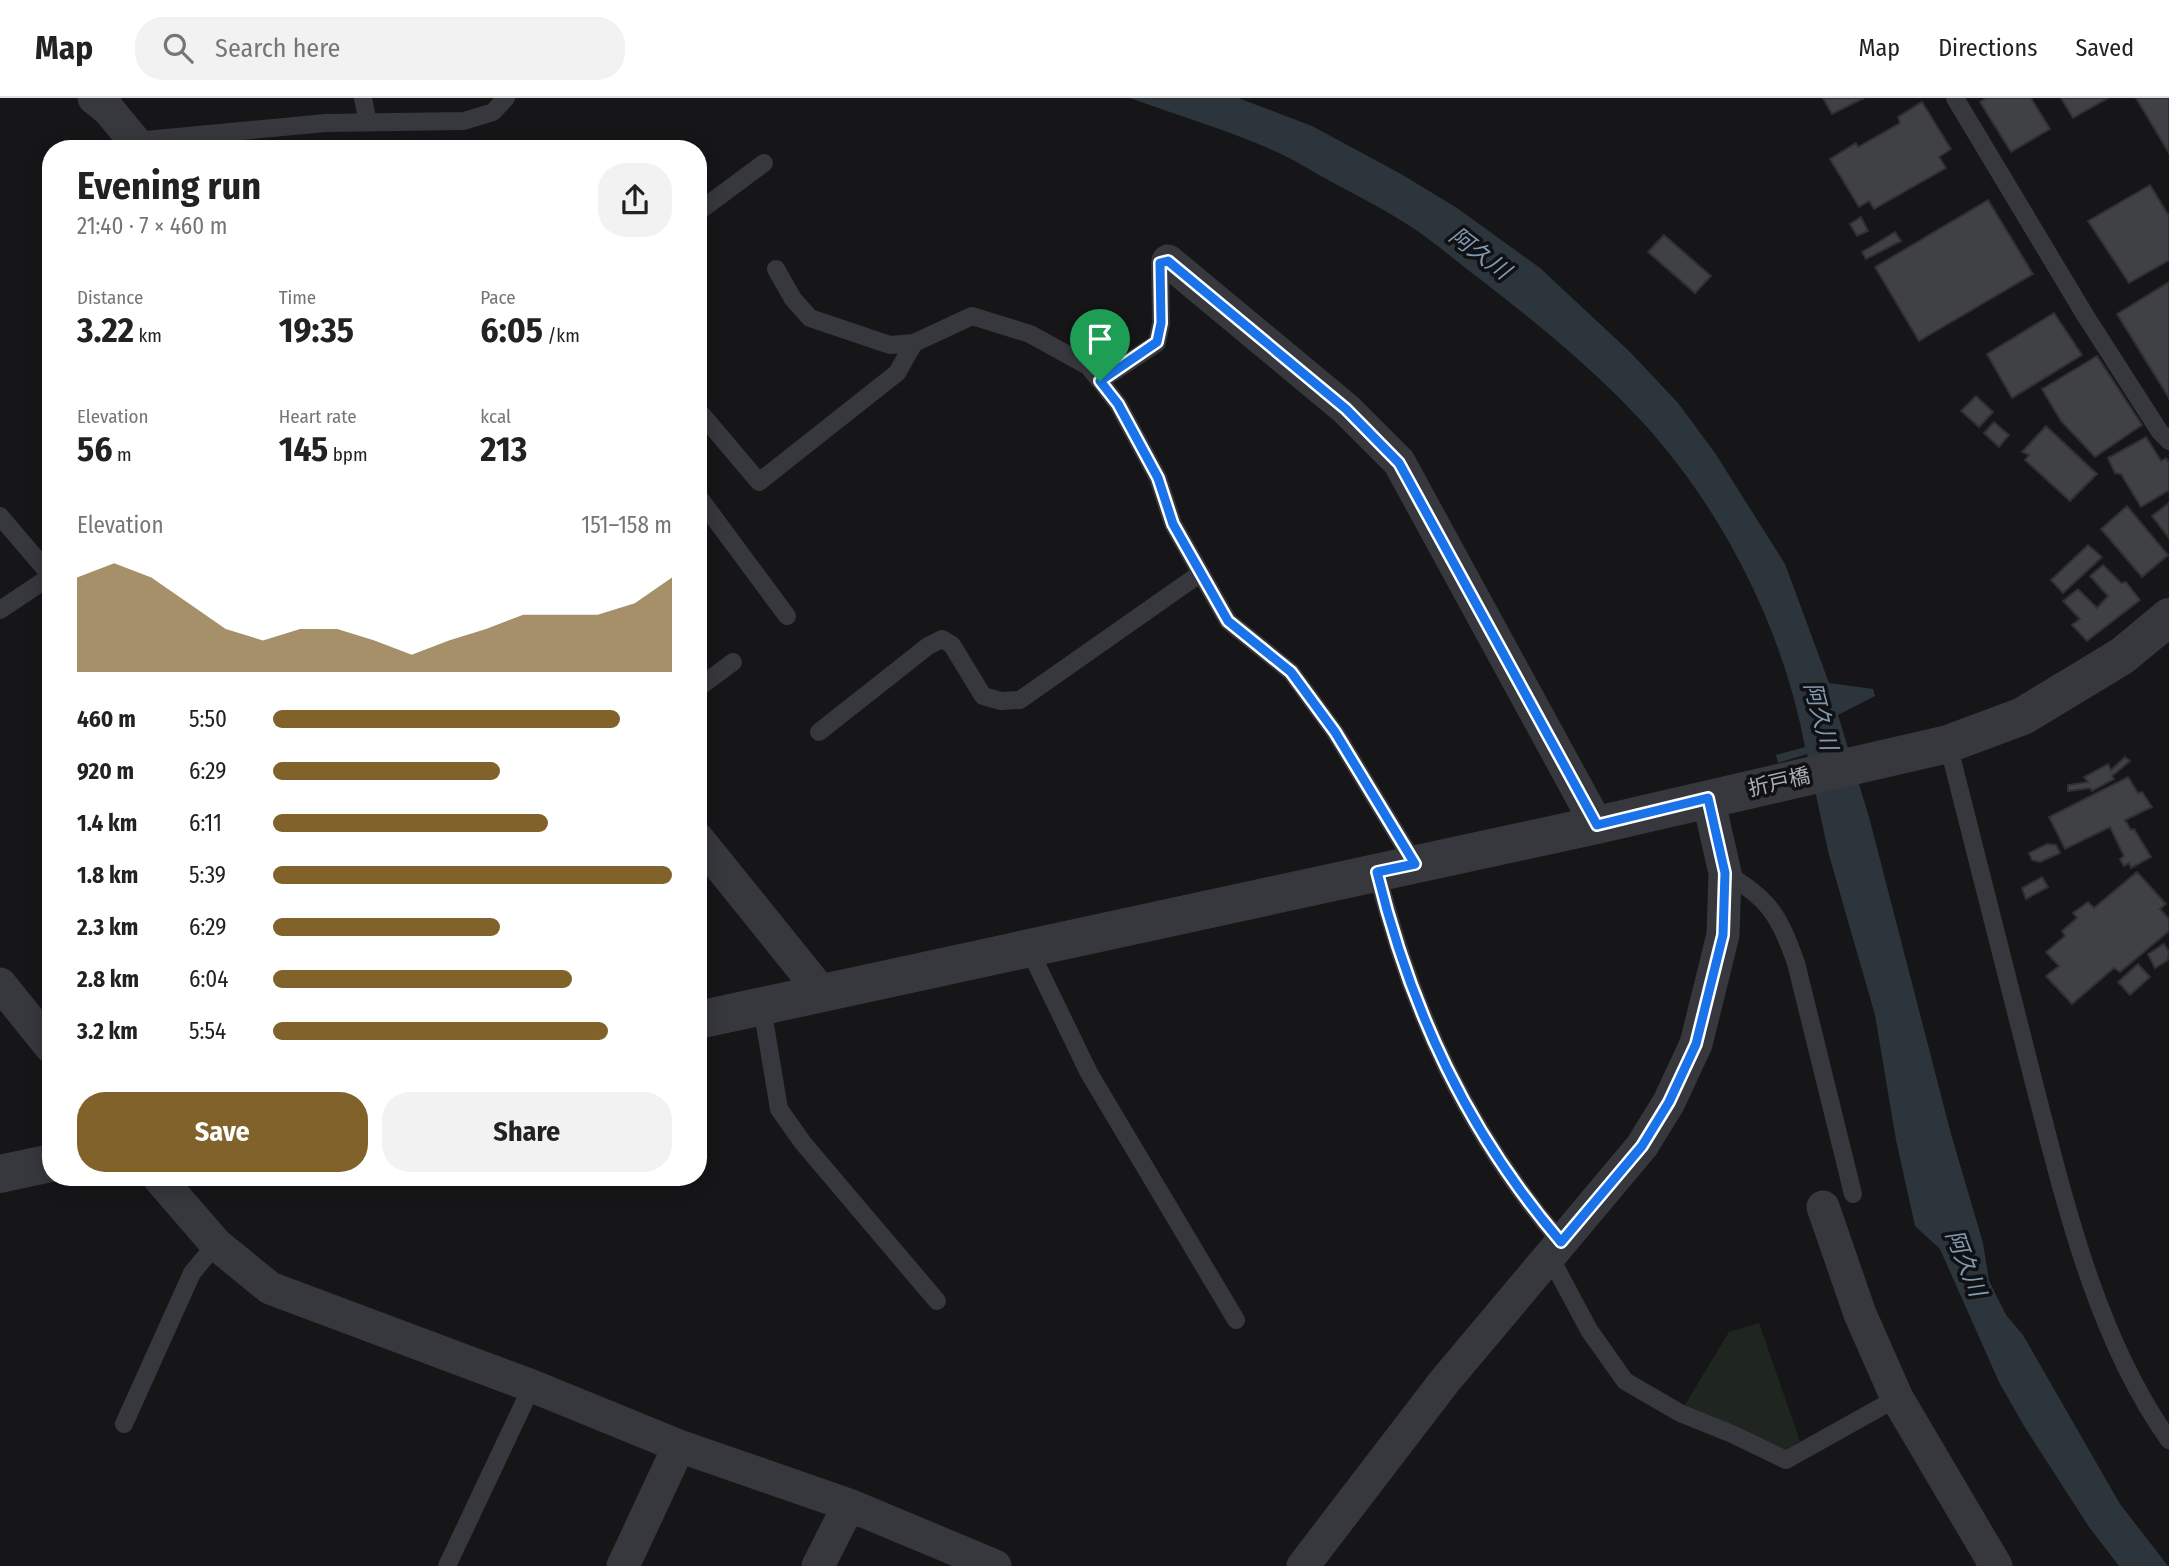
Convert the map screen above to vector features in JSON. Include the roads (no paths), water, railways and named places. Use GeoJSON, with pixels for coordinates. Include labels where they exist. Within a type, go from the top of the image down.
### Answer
{"type":"FeatureCollection","features":[{"type":"Feature","properties":{"kind":"street"},"geometry":{"type":"LineString","coordinates":[[94,98],[108,109],[134,140]]}},
{"type":"Feature","properties":{"kind":"street"},"geometry":{"type":"LineString","coordinates":[[1168,261],[1346,409],[1399,463],[1597,825]]}},
{"type":"Feature","properties":{"kind":"street","name":"折戸橋"},"geometry":{"type":"LineString","coordinates":[[707,1018],[1597,825],[1931,748],[2023,716],[2122,656],[2169,617]]}},
{"type":"Feature","properties":{"kind":"street"},"geometry":{"type":"LineString","coordinates":[[1303,1566],[1444,1382],[1642,1146],[1669,1102],[1696,1044],[1723,935],[1725,873],[1717,796]]}},
{"type":"Feature","properties":{"kind":"street"},"geometry":{"type":"LineString","coordinates":[[707,850],[823,994]]}},
{"type":"Feature","properties":{"kind":"street"},"geometry":{"type":"LineString","coordinates":[[0,984],[42,1033]]}},
{"type":"Feature","properties":{"kind":"street"},"geometry":{"type":"LineString","coordinates":[[0,1174],[42,1165]]}},
{"type":"Feature","properties":{"kind":"street"},"geometry":{"type":"LineString","coordinates":[[166,1186],[216,1244],[270,1288],[679,1446],[849,1505],[995,1566]]}},
{"type":"Feature","properties":{"kind":"street"},"geometry":{"type":"LineString","coordinates":[[1838,1200],[1860,1314],[1897,1398],[1996,1566]]}},
{"type":"Feature","properties":{"kind":"street"},"geometry":{"type":"LineString","coordinates":[[623,1566],[679,1446]]}},
{"type":"Feature","properties":{"kind":"street"},"geometry":{"type":"LineString","coordinates":[[818,1566],[849,1505]]}},
{"type":"Feature","properties":{"kind":"lane"},"geometry":{"type":"LineString","coordinates":[[363,98],[368,122]]}},
{"type":"Feature","properties":{"kind":"lane"},"geometry":{"type":"LineString","coordinates":[[181,140],[326,123],[464,121],[493,112],[506,98]]}},
{"type":"Feature","properties":{"kind":"lane"},"geometry":{"type":"LineString","coordinates":[[1955,98],[2085,315],[2160,432],[2169,441]]}},
{"type":"Feature","properties":{"kind":"lane"},"geometry":{"type":"LineString","coordinates":[[707,205],[764,163]]}},
{"type":"Feature","properties":{"kind":"lane"},"geometry":{"type":"LineString","coordinates":[[1100,381],[1157,342],[1161,323],[1160,263],[1168,261]]}},
{"type":"Feature","properties":{"kind":"lane"},"geometry":{"type":"LineString","coordinates":[[776,268],[793,299],[810,318],[890,345],[914,343],[972,316],[1030,334],[1087,366],[1118,404],[1152,467],[1173,524],[1228,621],[1291,672],[1335,732],[1415,864]]}},
{"type":"Feature","properties":{"kind":"lane"},"geometry":{"type":"LineString","coordinates":[[707,421],[759,482],[897,373],[914,343]]}},
{"type":"Feature","properties":{"kind":"lane"},"geometry":{"type":"LineString","coordinates":[[707,508],[787,616]]}},
{"type":"Feature","properties":{"kind":"lane"},"geometry":{"type":"LineString","coordinates":[[0,516],[42,565]]}},
{"type":"Feature","properties":{"kind":"lane"},"geometry":{"type":"LineString","coordinates":[[819,732],[928,646],[942,639],[952,645],[983,696],[1001,701],[1020,700],[1201,573]]}},
{"type":"Feature","properties":{"kind":"lane"},"geometry":{"type":"LineString","coordinates":[[0,610],[42,582]]}},
{"type":"Feature","properties":{"kind":"lane"},"geometry":{"type":"LineString","coordinates":[[707,681],[733,662]]}},
{"type":"Feature","properties":{"kind":"lane"},"geometry":{"type":"LineString","coordinates":[[1931,748],[2067,1211],[2096,1296],[2127,1371],[2169,1440]]}},
{"type":"Feature","properties":{"kind":"lane"},"geometry":{"type":"LineString","coordinates":[[1377,872],[1391,928],[1449,1076],[1475,1123],[1531,1207],[1555,1250],[1589,1329],[1625,1381],[1680,1413],[1786,1460],[1897,1398]]}},
{"type":"Feature","properties":{"kind":"lane"},"geometry":{"type":"LineString","coordinates":[[1725,873],[1746,885],[1766,902],[1785,933],[1796,963],[1838,1200]]}},
{"type":"Feature","properties":{"kind":"lane"},"geometry":{"type":"LineString","coordinates":[[1029,949],[1089,1073],[1236,1320]]}},
{"type":"Feature","properties":{"kind":"lane"},"geometry":{"type":"LineString","coordinates":[[762,1007],[779,1109],[803,1143],[937,1301]]}},
{"type":"Feature","properties":{"kind":"lane"},"geometry":{"type":"LineString","coordinates":[[124,1424],[192,1273],[216,1244]]}},
{"type":"Feature","properties":{"kind":"lane"},"geometry":{"type":"LineString","coordinates":[[447,1566],[532,1387]]}},
{"type":"Feature","properties":{"kind":"water","name":"阿久川"},"geometry":{"type":"Polygon","coordinates":[[[1130,98],[1238,98],[1312,126],[1401,174],[1457,208],[1540,268],[1630,352],[1678,403],[1715,453],[1785,564],[1829,683],[1873,689],[1875,696],[1838,715],[1869,817],[1951,1134],[1983,1243],[1989,1281],[2006,1315],[2023,1335],[2120,1504],[2168,1566],[2119,1566],[2089,1527],[1999,1382],[1940,1249],[1915,1226],[1896,1140],[1875,1015],[1829,855],[1807,754],[1778,763],[1776,755],[1805,747],[1795,703],[1782,660],[1747,576],[1702,498],[1647,427],[1590,370],[1528,317],[1413,228],[1279,153],[1130,98]]]}}]}
